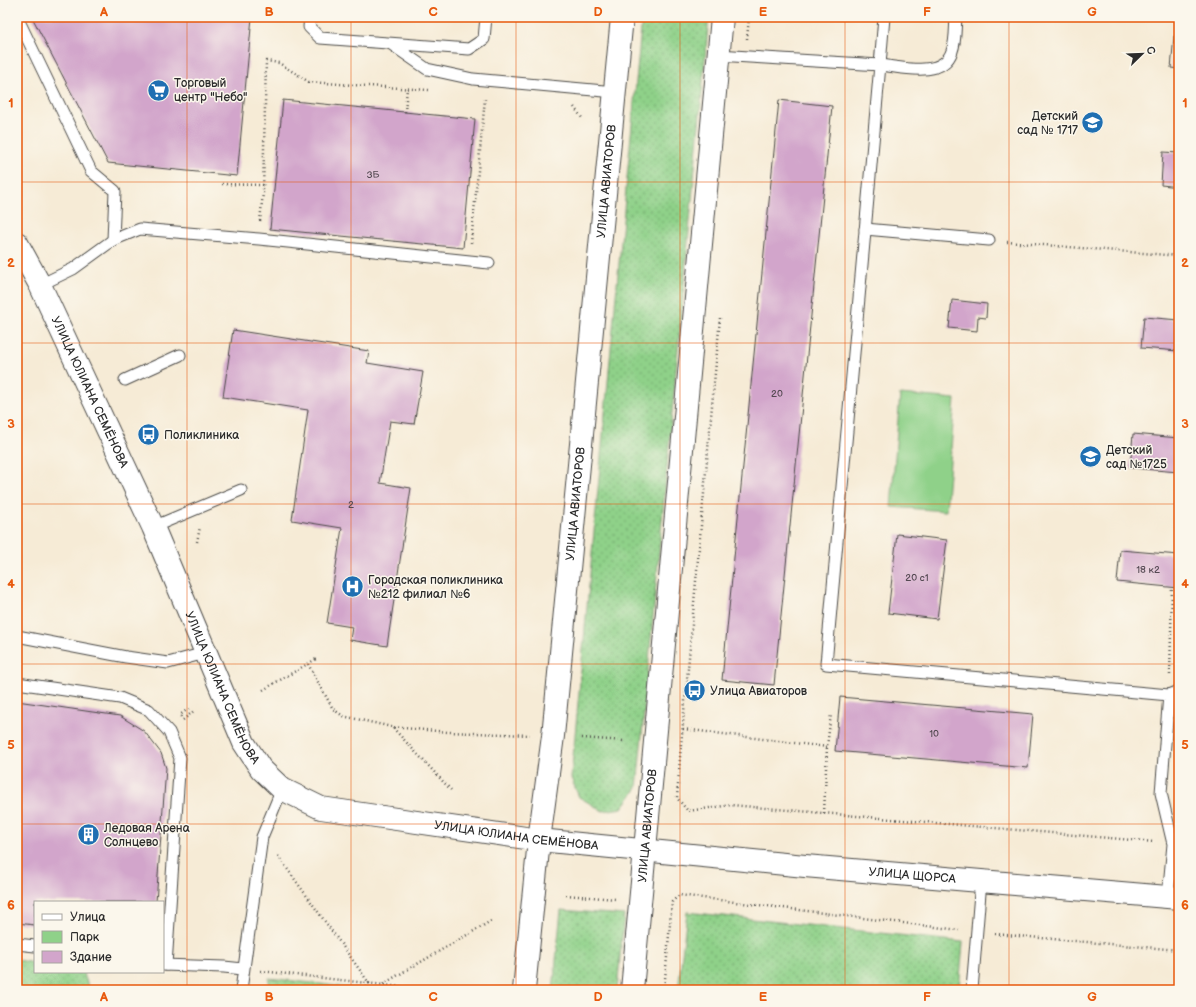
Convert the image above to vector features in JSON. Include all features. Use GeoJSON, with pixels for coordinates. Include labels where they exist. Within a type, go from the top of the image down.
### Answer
{"type":"FeatureCollection","features":[{"type":"Feature","properties":{"kind":"street","name":"УЛИЦА АВИАТОРОВ"},"geometry":{"type":"LineString","coordinates":[[524,990],[539,840],[553,736],[622,17]]}},
{"type":"Feature","properties":{"kind":"street","name":"УЛИЦА АВИАТОРОВ"},"geometry":{"type":"LineString","coordinates":[[632,990],[722,17]]}},
{"type":"Feature","properties":{"kind":"street","name":"УЛИЦА ЮЛИАНА СЕМЁНОВА"},"geometry":{"type":"LineString","coordinates":[[17,243],[40,285],[153,527],[244,743],[261,769],[282,789],[321,808],[539,840],[645,851]]}},
{"type":"Feature","properties":{"kind":"street","name":"УЛИЦА ЩОРСА"},"geometry":{"type":"LineString","coordinates":[[645,851],[1174,898]]}},
{"type":"Feature","properties":{"kind":"lane"},"geometry":{"type":"LineString","coordinates":[[17,17],[91,171],[115,191],[113,240]]}},
{"type":"Feature","properties":{"kind":"lane"},"geometry":{"type":"LineString","coordinates":[[310,17],[309,26],[320,38],[469,49],[484,39],[486,17]]}},
{"type":"Feature","properties":{"kind":"lane"},"geometry":{"type":"LineString","coordinates":[[884,17],[826,664],[1174,693],[1160,792],[1172,844],[1174,898]]}},
{"type":"Feature","properties":{"kind":"lane"},"geometry":{"type":"LineString","coordinates":[[718,55],[744,58],[930,69],[943,63],[952,51],[956,17]]}},
{"type":"Feature","properties":{"kind":"lane"},"geometry":{"type":"LineString","coordinates":[[391,44],[427,69],[473,79],[615,92]]}},
{"type":"Feature","properties":{"kind":"lane"},"geometry":{"type":"LineString","coordinates":[[40,285],[73,269],[113,240],[140,229],[259,239],[489,263]]}},
{"type":"Feature","properties":{"kind":"lane"},"geometry":{"type":"LineString","coordinates":[[865,229],[988,240]]}},
{"type":"Feature","properties":{"kind":"lane"},"geometry":{"type":"LineString","coordinates":[[124,380],[180,355]]}},
{"type":"Feature","properties":{"kind":"lane"},"geometry":{"type":"LineString","coordinates":[[153,527],[241,490]]}},
{"type":"Feature","properties":{"kind":"lane"},"geometry":{"type":"LineString","coordinates":[[17,636],[126,657],[168,663],[206,653]]}},
{"type":"Feature","properties":{"kind":"lane"},"geometry":{"type":"LineString","coordinates":[[17,683],[120,698],[149,710],[169,732],[180,758],[164,965],[243,969]]}},
{"type":"Feature","properties":{"kind":"lane"},"geometry":{"type":"LineString","coordinates":[[241,990],[262,837],[282,789]]}},
{"type":"Feature","properties":{"kind":"lane"},"geometry":{"type":"LineString","coordinates":[[972,990],[981,881]]}},
{"type":"Feature","properties":{"kind":"lane"},"geometry":{"type":"LineString","coordinates":[[17,944],[34,946]]}},
{"type":"Feature","properties":{"kind":"path"},"geometry":{"type":"LineString","coordinates":[[744,58],[749,17]]}},
{"type":"Feature","properties":{"kind":"path"},"geometry":{"type":"LineString","coordinates":[[259,239],[263,185],[266,61],[279,63],[309,82],[431,90]]}},
{"type":"Feature","properties":{"kind":"path"},"geometry":{"type":"LineString","coordinates":[[405,112],[407,88]]}},
{"type":"Feature","properties":{"kind":"path"},"geometry":{"type":"LineString","coordinates":[[469,260],[485,94]]}},
{"type":"Feature","properties":{"kind":"path"},"geometry":{"type":"LineString","coordinates":[[222,184],[263,185]]}},
{"type":"Feature","properties":{"kind":"path"},"geometry":{"type":"LineString","coordinates":[[988,240],[1179,256]]}},
{"type":"Feature","properties":{"kind":"path"},"geometry":{"type":"LineString","coordinates":[[721,312],[677,798],[688,811],[731,805],[1172,844]]}},
{"type":"Feature","properties":{"kind":"path"},"geometry":{"type":"LineString","coordinates":[[1172,587],[1174,693]]}},
{"type":"Feature","properties":{"kind":"path"},"geometry":{"type":"LineString","coordinates":[[262,690],[316,659]]}},
{"type":"Feature","properties":{"kind":"path"},"geometry":{"type":"LineString","coordinates":[[308,664],[333,709],[343,716],[392,727],[448,732],[530,734]]}},
{"type":"Feature","properties":{"kind":"path"},"geometry":{"type":"LineString","coordinates":[[190,706],[180,715],[182,721],[195,710]]}},
{"type":"Feature","properties":{"kind":"path"},"geometry":{"type":"LineString","coordinates":[[824,813],[827,747],[831,714]]}},
{"type":"Feature","properties":{"kind":"path"},"geometry":{"type":"LineString","coordinates":[[392,727],[451,790]]}},
{"type":"Feature","properties":{"kind":"path"},"geometry":{"type":"LineString","coordinates":[[683,729],[827,747]]}},
{"type":"Feature","properties":{"kind":"path"},"geometry":{"type":"LineString","coordinates":[[582,738],[624,741]]}},
{"type":"Feature","properties":{"kind":"path"},"geometry":{"type":"LineString","coordinates":[[274,851],[369,983]]}},
{"type":"Feature","properties":{"kind":"path"},"geometry":{"type":"LineString","coordinates":[[566,895],[616,899]]}},
{"type":"Feature","properties":{"kind":"path"},"geometry":{"type":"LineString","coordinates":[[664,990],[672,902],[680,895],[977,932],[1179,950]]}},
{"type":"Feature","properties":{"kind":"path"},"geometry":{"type":"LineString","coordinates":[[382,984],[491,921]]}},
{"type":"Feature","properties":{"kind":"path"},"geometry":{"type":"LineString","coordinates":[[243,969],[428,990]]}},
{"type":"Feature","properties":{"kind":"path"},"geometry":{"type":"LineString","coordinates":[[362,990],[369,983]]}},
{"type":"Feature","properties":{"kind":"green space"},"geometry":{"type":"Polygon","coordinates":[[[642,17],[709,17],[637,788],[622,808],[603,811],[579,797],[571,778],[642,17]]]}},
{"type":"Feature","properties":{"kind":"green space"},"geometry":{"type":"Polygon","coordinates":[[[900,394],[955,399],[946,511],[891,507],[900,394]]]}},
{"type":"Feature","properties":{"kind":"green space"},"geometry":{"type":"Polygon","coordinates":[[[561,910],[624,915],[617,990],[553,990],[561,910]]]}},
{"type":"Feature","properties":{"kind":"green space"},"geometry":{"type":"Polygon","coordinates":[[[687,912],[963,942],[959,990],[678,990],[687,912]]]}},
{"type":"Feature","properties":{"kind":"green space"},"geometry":{"type":"Polygon","coordinates":[[[17,960],[34,963],[34,973],[83,973],[90,990],[17,990],[17,960]]]}},
{"type":"Feature","properties":{"kind":"green space"},"geometry":{"type":"Polygon","coordinates":[[[269,978],[373,990],[268,990],[269,978]]]}},
{"type":"Feature","properties":{"kind":"building","name":"Торговый центр \"Небо\""},"geometry":{"type":"Polygon","coordinates":[[[32,17],[252,17],[237,176],[108,163],[32,17]]]}},
{"type":"Feature","properties":{"kind":"building"},"geometry":{"type":"Polygon","coordinates":[[[1174,36],[1179,37],[1179,69],[1171,68],[1174,36]]]}},
{"type":"Feature","properties":{"kind":"building"},"geometry":{"type":"Polygon","coordinates":[[[283,100],[475,119],[463,248],[270,229],[283,100]]]}},
{"type":"Feature","properties":{"kind":"building"},"geometry":{"type":"Polygon","coordinates":[[[779,100],[832,106],[774,685],[722,680],[779,100]]]}},
{"type":"Feature","properties":{"kind":"building"},"geometry":{"type":"Polygon","coordinates":[[[1163,152],[1179,153],[1179,187],[1161,185],[1163,152]]]}},
{"type":"Feature","properties":{"kind":"building"},"geometry":{"type":"Polygon","coordinates":[[[952,300],[987,304],[986,318],[978,317],[977,331],[949,328],[952,300]]]}},
{"type":"Feature","properties":{"kind":"building"},"geometry":{"type":"Polygon","coordinates":[[[1144,317],[1179,320],[1179,351],[1141,348],[1144,317]]]}},
{"type":"Feature","properties":{"kind":"building"},"geometry":{"type":"Polygon","coordinates":[[[233,330],[369,351],[367,363],[423,372],[414,424],[390,421],[380,483],[411,488],[387,646],[350,640],[352,627],[327,623],[342,528],[292,520],[308,410],[223,397],[233,330]]]}},
{"type":"Feature","properties":{"kind":"building"},"geometry":{"type":"Polygon","coordinates":[[[1133,434],[1179,438],[1179,472],[1130,468],[1133,434]]]}},
{"type":"Feature","properties":{"kind":"building"},"geometry":{"type":"Polygon","coordinates":[[[897,534],[947,540],[937,619],[888,613],[897,534]]]}},
{"type":"Feature","properties":{"kind":"building"},"geometry":{"type":"Polygon","coordinates":[[[1120,550],[1179,555],[1179,588],[1117,582],[1120,550]]]}},
{"type":"Feature","properties":{"kind":"building"},"geometry":{"type":"Polygon","coordinates":[[[840,697],[1033,714],[1028,768],[835,751],[840,697]]]}},
{"type":"Feature","properties":{"kind":"building","name":"Ледовая Арена Солнцево"},"geometry":{"type":"Polygon","coordinates":[[[17,701],[120,716],[144,731],[161,753],[166,768],[156,901],[34,901],[34,925],[17,923],[17,701]]]}},
{"type":"Feature","properties":{"kind":"place","name":"Торговый центр \"Небо\""},"geometry":{"type":"Point","coordinates":[158,90]}},
{"type":"Feature","properties":{"kind":"place","name":"Детский сад № 1717"},"geometry":{"type":"Point","coordinates":[1093,123]}},
{"type":"Feature","properties":{"kind":"place","name":"Поликлиника"},"geometry":{"type":"Point","coordinates":[149,435]}},
{"type":"Feature","properties":{"kind":"place","name":"Детский сад №1725"},"geometry":{"type":"Point","coordinates":[1090,457]}},
{"type":"Feature","properties":{"kind":"place","name":"Городская поликлиника №212 филиал №6"},"geometry":{"type":"Point","coordinates":[352,587]}},
{"type":"Feature","properties":{"kind":"place","name":"Улица Авиаторов"},"geometry":{"type":"Point","coordinates":[695,691]}},
{"type":"Feature","properties":{"kind":"place","name":"Ледовая Арена Солнцево"},"geometry":{"type":"Point","coordinates":[89,835]}}]}
